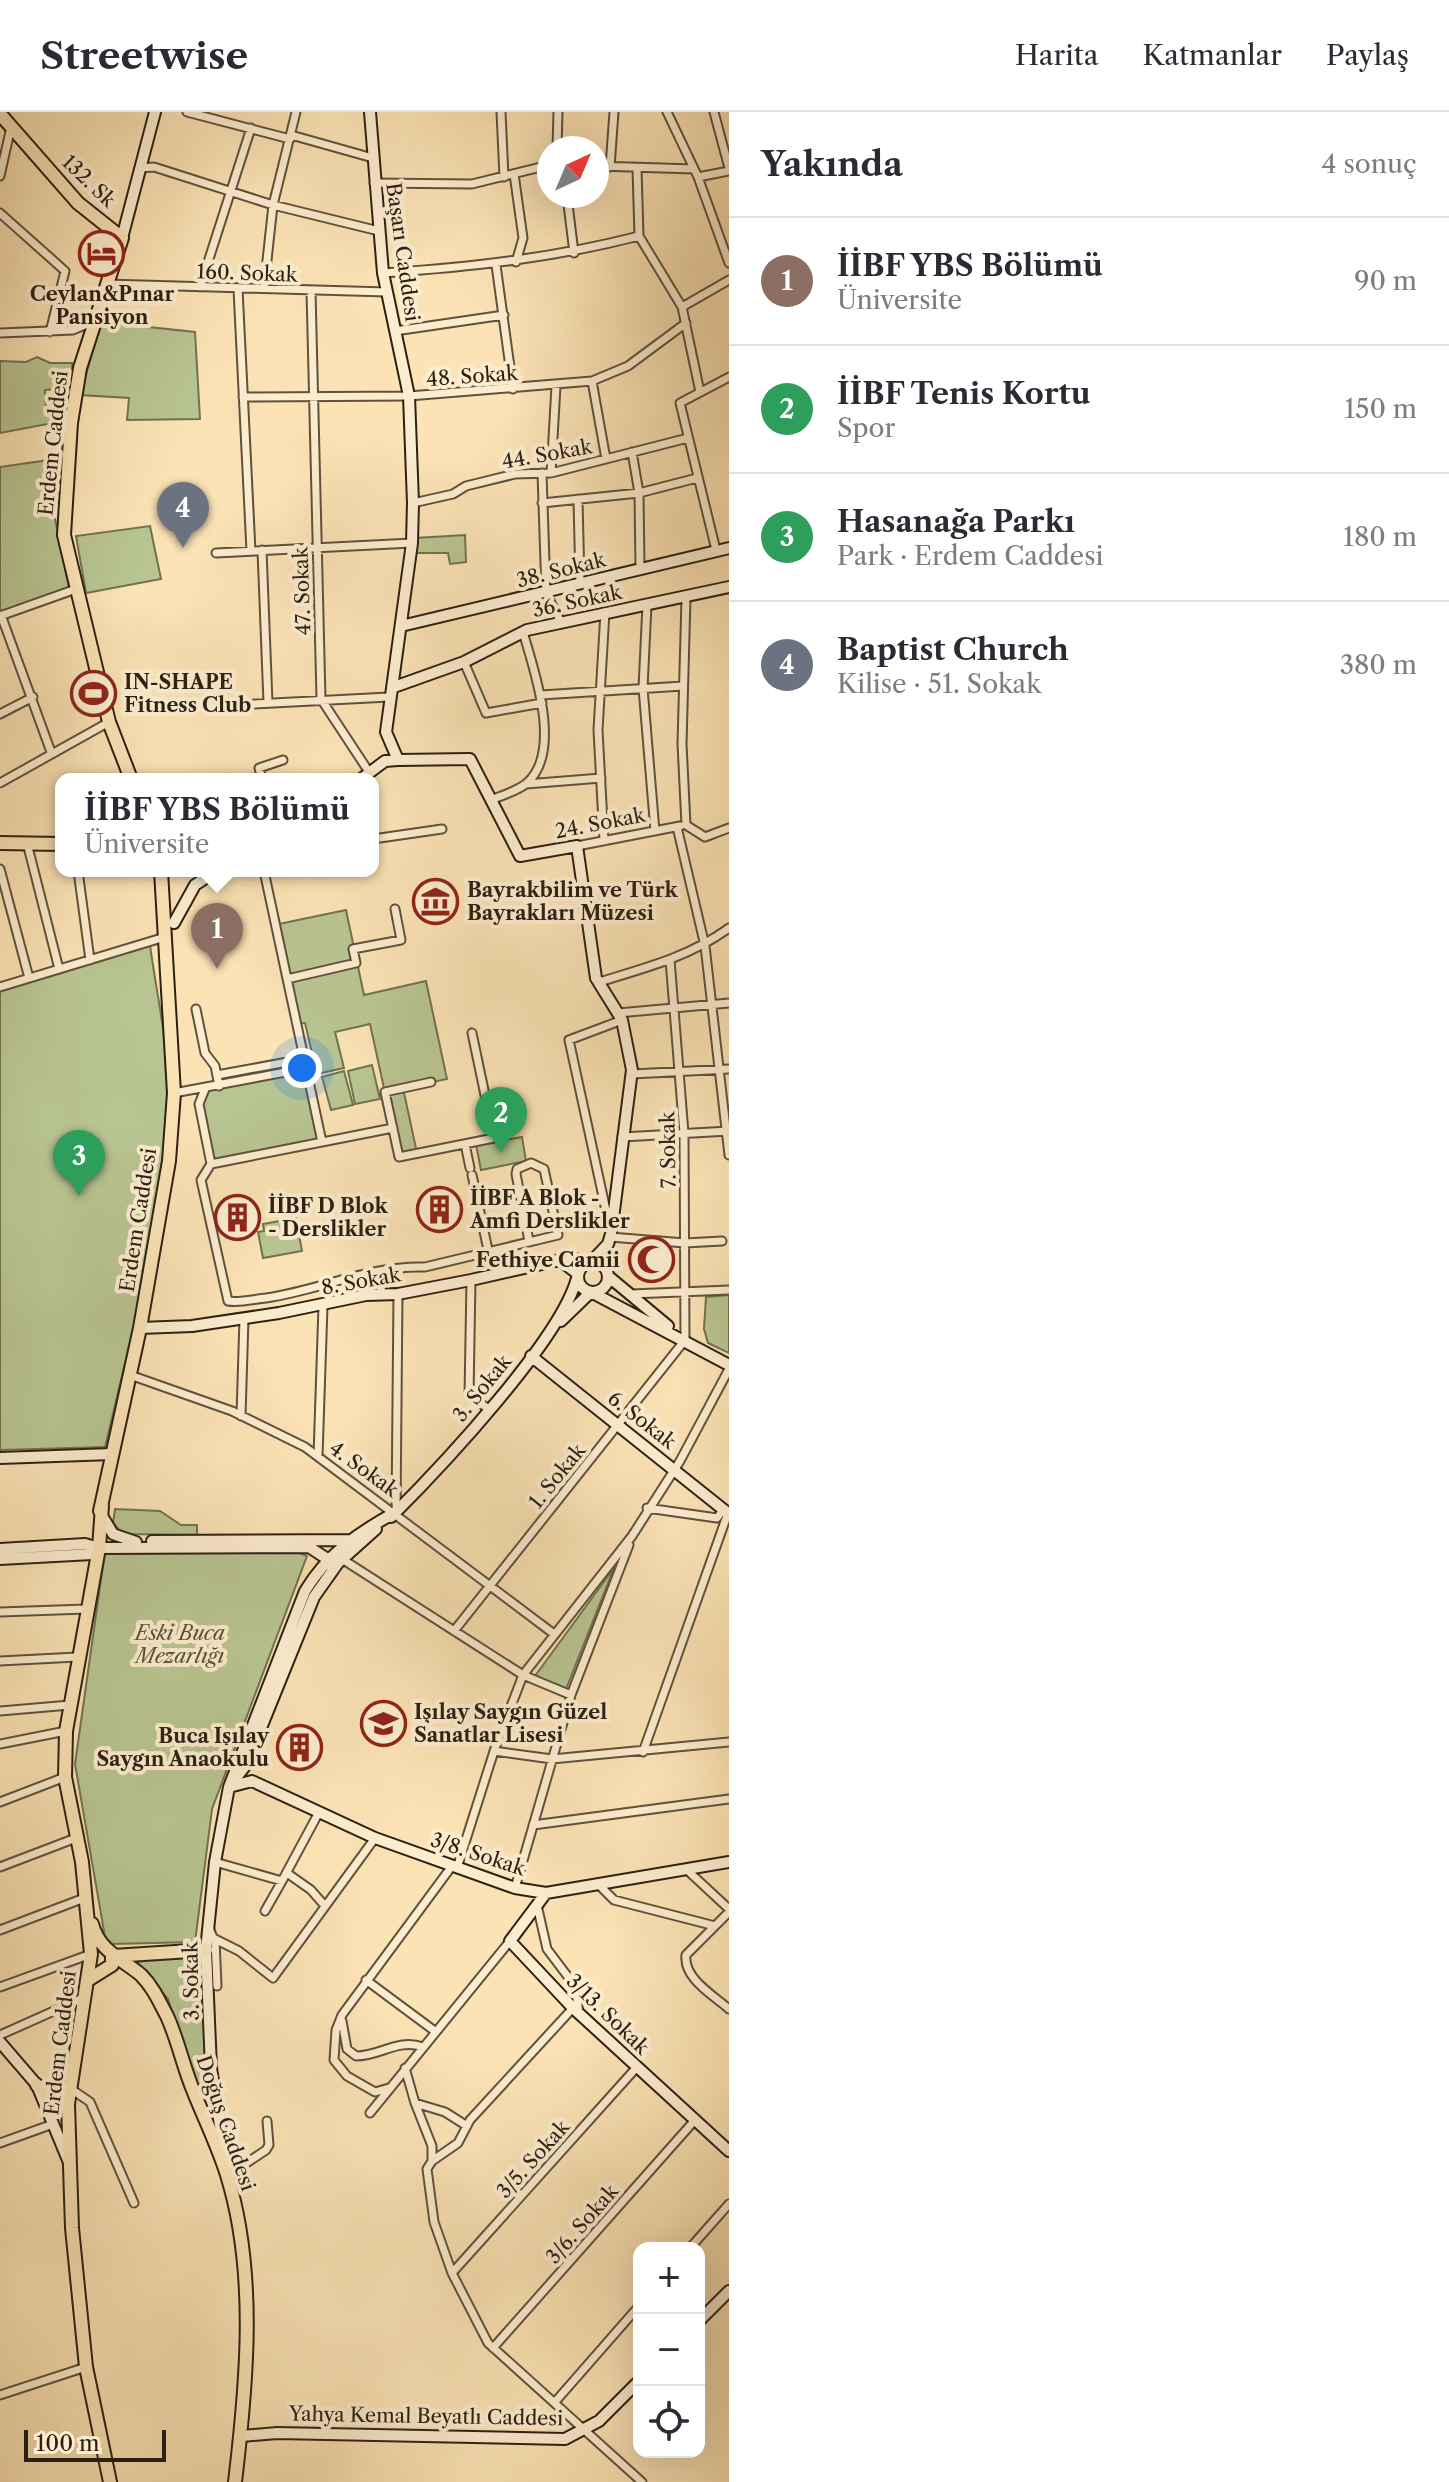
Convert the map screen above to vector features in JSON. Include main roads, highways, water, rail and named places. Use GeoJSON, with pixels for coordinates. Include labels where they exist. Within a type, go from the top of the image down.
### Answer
{"type":"FeatureCollection","features":[{"type":"Feature","properties":{"kind":"main road","name":"Erdem Caddesi"},"geometry":{"type":"LineString","coordinates":[[129,773],[109,722],[76,589],[64,535],[64,499],[71,423],[87,344],[122,238],[155,112]]}},
{"type":"Feature","properties":{"kind":"main road","name":"Başarı Caddesi"},"geometry":{"type":"LineString","coordinates":[[370,112],[383,273],[409,396],[412,543],[392,692]]}},
{"type":"Feature","properties":{"kind":"main road","name":"132. Sk"},"geometry":{"type":"LineString","coordinates":[[0,114],[78,203],[122,238]]}},
{"type":"Feature","properties":{"kind":"main road","name":"38. Sokak"},"geometry":{"type":"LineString","coordinates":[[401,626],[729,548]]}},
{"type":"Feature","properties":{"kind":"main road","name":"36. Sokak"},"geometry":{"type":"LineString","coordinates":[[392,692],[464,662],[523,632],[728,588]]}},
{"type":"Feature","properties":{"kind":"main road"},"geometry":{"type":"LineString","coordinates":[[368,773],[385,761],[398,760],[386,732],[392,692]]}},
{"type":"Feature","properties":{"kind":"main road","name":"24. Sokak"},"geometry":{"type":"LineString","coordinates":[[398,760],[470,759],[520,856],[577,846],[599,982],[620,1016],[632,1074],[611,1236],[588,1262]]}},
{"type":"Feature","properties":{"kind":"main road"},"geometry":{"type":"LineString","coordinates":[[0,843],[55,844]]}},
{"type":"Feature","properties":{"kind":"main road","name":"Erdem Caddesi"},"geometry":{"type":"LineString","coordinates":[[110,2482],[86,2367],[72,2228],[68,2104],[91,1954],[87,1901],[65,1777],[66,1731],[112,1454],[140,1328],[169,1161],[174,1093],[162,877]]}},
{"type":"Feature","properties":{"kind":"main road"},"geometry":{"type":"LineString","coordinates":[[169,877],[174,923]]}},
{"type":"Feature","properties":{"kind":"main road"},"geometry":{"type":"LineString","coordinates":[[167,936],[195,885],[207,877]]}},
{"type":"Feature","properties":{"kind":"main road","name":"8. Sokak"},"geometry":{"type":"LineString","coordinates":[[140,1328],[192,1326],[323,1306],[366,1295],[398,1294],[561,1261],[579,1259],[588,1262]]}},
{"type":"Feature","properties":{"kind":"main road"},"geometry":{"type":"LineString","coordinates":[[561,1261],[578,1274],[582,1288],[685,1340],[729,1367]]}},
{"type":"Feature","properties":{"kind":"main road"},"geometry":{"type":"LineString","coordinates":[[578,1274],[588,1262],[600,1263],[626,1294],[685,1340]]}},
{"type":"Feature","properties":{"kind":"main road","name":"3. Sokak"},"geometry":{"type":"LineString","coordinates":[[531,1356],[570,1299],[578,1274]]}},
{"type":"Feature","properties":{"kind":"main road"},"geometry":{"type":"LineString","coordinates":[[591,1292],[605,1286],[608,1276]]}},
{"type":"Feature","properties":{"kind":"main road","name":"3. Sokak"},"geometry":{"type":"LineString","coordinates":[[229,1787],[246,1765],[314,1597],[342,1559],[432,1476],[531,1356],[583,1296],[591,1292]]}},
{"type":"Feature","properties":{"kind":"main road","name":"6. Sokak"},"geometry":{"type":"LineString","coordinates":[[531,1356],[727,1512]]}},
{"type":"Feature","properties":{"kind":"main road"},"geometry":{"type":"LineString","coordinates":[[0,1458],[112,1454]]}},
{"type":"Feature","properties":{"kind":"main road"},"geometry":{"type":"LineString","coordinates":[[103,1512],[113,1534],[128,1542],[350,1540]]}},
{"type":"Feature","properties":{"kind":"main road","name":"3. Sokak"},"geometry":{"type":"LineString","coordinates":[[227,2176],[211,2068],[206,1950],[215,1862],[229,1787],[305,1591],[326,1561],[350,1540],[396,1512]]}},
{"type":"Feature","properties":{"kind":"main road"},"geometry":{"type":"LineString","coordinates":[[0,1549],[309,1547],[326,1561],[342,1559]]}},
{"type":"Feature","properties":{"kind":"main road"},"geometry":{"type":"LineString","coordinates":[[0,1559],[95,1549]]}},
{"type":"Feature","properties":{"kind":"main road","name":"3/8. Sokak"},"geometry":{"type":"LineString","coordinates":[[229,1787],[252,1781],[375,1838],[515,1888],[546,1893],[729,1862]]}},
{"type":"Feature","properties":{"kind":"main road","name":"3/13. Sokak"},"geometry":{"type":"LineString","coordinates":[[546,1893],[510,1941],[576,2011],[729,2151]]}},
{"type":"Feature","properties":{"kind":"main road","name":"Doğuş Caddesi"},"geometry":{"type":"LineString","coordinates":[[87,1901],[93,1929],[112,1956],[140,1974],[154,1990],[174,2031],[191,2087],[227,2176],[241,2240],[245,2295],[246,2364],[235,2482]]}},
{"type":"Feature","properties":{"kind":"main road"},"geometry":{"type":"LineString","coordinates":[[91,1954],[112,1956],[206,1950]]}},
{"type":"Feature","properties":{"kind":"main road"},"geometry":{"type":"LineString","coordinates":[[88,1980],[112,1965],[112,1956]]}},
{"type":"Feature","properties":{"kind":"main road"},"geometry":{"type":"LineString","coordinates":[[0,2042],[37,2085],[56,2101],[68,2104]]}},
{"type":"Feature","properties":{"kind":"main road"},"geometry":{"type":"LineString","coordinates":[[37,2085],[70,2165]]}},
{"type":"Feature","properties":{"kind":"main road"},"geometry":{"type":"LineString","coordinates":[[705,2315],[729,2291]]}},
{"type":"Feature","properties":{"kind":"main road","name":"Yahya Kemal Beyatlı Caddesi"},"geometry":{"type":"LineString","coordinates":[[241,2436],[277,2433],[565,2439],[599,2421],[634,2386]]}},
{"type":"Feature","properties":{"kind":"place","name":"Ceylan&Pınar Pansiyon"},"geometry":{"type":"Point","coordinates":[102,254]}},
{"type":"Feature","properties":{"kind":"place","name":"Baptist Church"},"geometry":{"type":"Point","coordinates":[183,548]}},
{"type":"Feature","properties":{"kind":"place","name":"IN-SHAPE Fitness Club"},"geometry":{"type":"Point","coordinates":[93,693]}},
{"type":"Feature","properties":{"kind":"place","name":"Bayrakbilim ve Türk Bayrakları Müzesi"},"geometry":{"type":"Point","coordinates":[436,902]}},
{"type":"Feature","properties":{"kind":"place","name":"İİBF YBS Bölümü"},"geometry":{"type":"Point","coordinates":[217,969]}},
{"type":"Feature","properties":{"kind":"place","name":"İİBF Tenis Kortu"},"geometry":{"type":"Point","coordinates":[501,1153]}},
{"type":"Feature","properties":{"kind":"place","name":"Hasanağa Parkı"},"geometry":{"type":"Point","coordinates":[79,1196]}},
{"type":"Feature","properties":{"kind":"place","name":"İİBF A Blok - Amfi Derslikler"},"geometry":{"type":"Point","coordinates":[439,1210]}},
{"type":"Feature","properties":{"kind":"place","name":"İİBF D Blok - Derslikler"},"geometry":{"type":"Point","coordinates":[237,1217]}},
{"type":"Feature","properties":{"kind":"place","name":"Fethiye Camii"},"geometry":{"type":"Point","coordinates":[651,1260]}},
{"type":"Feature","properties":{"kind":"place","name":"Işılay Saygın Güzel Sanatlar Lisesi"},"geometry":{"type":"Point","coordinates":[383,1724]}},
{"type":"Feature","properties":{"kind":"place","name":"Buca Işılay Saygın Anaokulu"},"geometry":{"type":"Point","coordinates":[300,1748]}},
{"type":"Feature","properties":{"kind":"park label","name":"Eski Buca Mezarlığı"},"geometry":{"type":"Point","coordinates":[180,1644]}}]}
